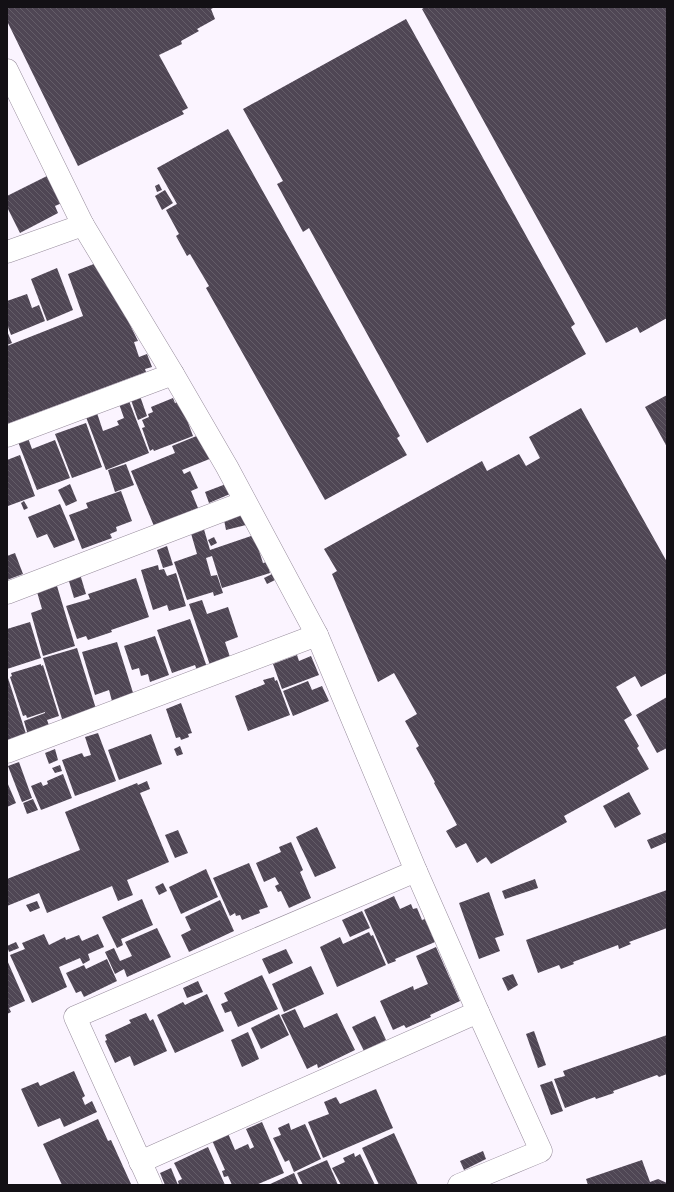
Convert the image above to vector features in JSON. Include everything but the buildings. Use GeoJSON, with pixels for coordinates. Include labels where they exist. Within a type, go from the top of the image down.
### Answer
{"type":"FeatureCollection","features":[{"type":"Feature","properties":{"kind":"street"},"geometry":{"type":"LineString","coordinates":[[7,70],[83,225],[227,467],[317,635],[416,871],[541,1151],[459,1185]]}},
{"type":"Feature","properties":{"kind":"street"},"geometry":{"type":"LineString","coordinates":[[7,252],[83,225]]}},
{"type":"Feature","properties":{"kind":"street"},"geometry":{"type":"LineString","coordinates":[[7,436],[173,374]]}},
{"type":"Feature","properties":{"kind":"street"},"geometry":{"type":"LineString","coordinates":[[7,593],[245,502]]}},
{"type":"Feature","properties":{"kind":"street"},"geometry":{"type":"LineString","coordinates":[[7,752],[317,635]]}},
{"type":"Feature","properties":{"kind":"street"},"geometry":{"type":"LineString","coordinates":[[151,1185],[75,1017],[416,871]]}},
{"type":"Feature","properties":{"kind":"street"},"geometry":{"type":"LineString","coordinates":[[140,1162],[478,1012]]}}]}
